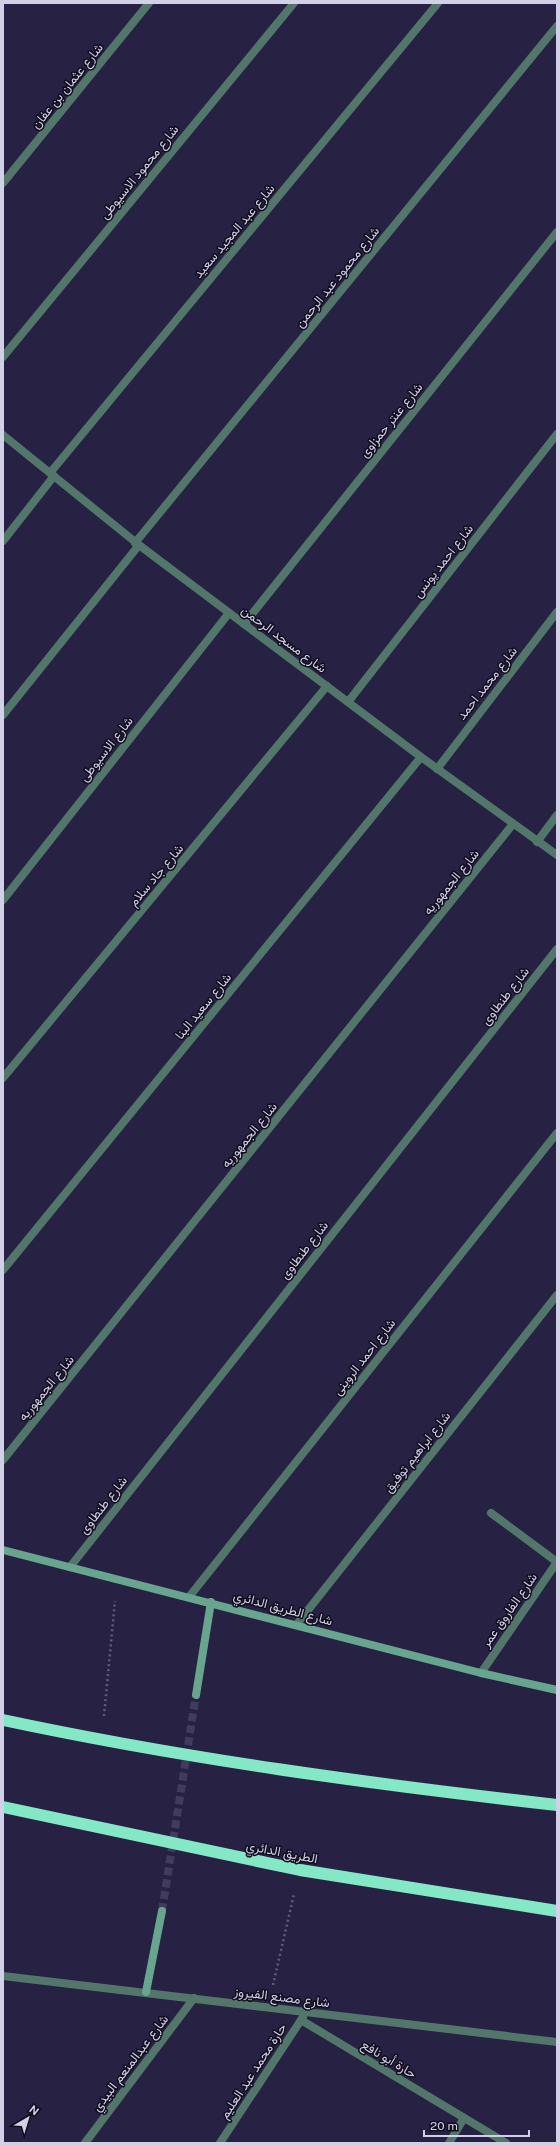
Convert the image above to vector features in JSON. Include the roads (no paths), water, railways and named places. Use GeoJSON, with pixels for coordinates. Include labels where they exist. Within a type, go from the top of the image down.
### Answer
{"type":"FeatureCollection","features":[{"type":"Feature","properties":{"kind":"highway"},"geometry":{"type":"LineString","coordinates":[[3,1720],[102,1740],[255,1767],[408,1788],[557,1805]]}},
{"type":"Feature","properties":{"kind":"highway","name":"الطريق الدائري"},"geometry":{"type":"LineString","coordinates":[[3,1807],[300,1870],[557,1911]]}},
{"type":"Feature","properties":{"kind":"street","name":"شارع عثمان بن عفان"},"geometry":{"type":"LineString","coordinates":[[3,183],[149,3]]}},
{"type":"Feature","properties":{"kind":"street","name":"شارع محمود الاسيوطى"},"geometry":{"type":"LineString","coordinates":[[3,357],[294,3]]}},
{"type":"Feature","properties":{"kind":"street","name":"شارع عبد المجيد سعيد"},"geometry":{"type":"LineString","coordinates":[[3,541],[52,475],[438,3]]}},
{"type":"Feature","properties":{"kind":"street","name":"شارع محمود عبد الرحمن"},"geometry":{"type":"LineString","coordinates":[[3,715],[137,544],[557,26]]}},
{"type":"Feature","properties":{"kind":"street","name":"شارع عنتر حمزاوى"},"geometry":{"type":"LineString","coordinates":[[244,624],[557,232]]}},
{"type":"Feature","properties":{"kind":"street","name":"شارع احمد يونس"},"geometry":{"type":"LineString","coordinates":[[348,702],[557,434]]}},
{"type":"Feature","properties":{"kind":"street","name":"شارع مسجد الرحمن"},"geometry":{"type":"LineString","coordinates":[[3,435],[137,544],[437,769],[557,855]]}},
{"type":"Feature","properties":{"kind":"street","name":"شارع محمد احمد"},"geometry":{"type":"LineString","coordinates":[[437,769],[557,612]]}},
{"type":"Feature","properties":{"kind":"street","name":"شارع الاسيوطى"},"geometry":{"type":"LineString","coordinates":[[3,900],[229,613]]}},
{"type":"Feature","properties":{"kind":"street","name":"شارع جاد سلام"},"geometry":{"type":"LineString","coordinates":[[3,1078],[327,686]]}},
{"type":"Feature","properties":{"kind":"street","name":"شارع سعيد البنا"},"geometry":{"type":"LineString","coordinates":[[3,1270],[421,757]]}},
{"type":"Feature","properties":{"kind":"street"},"geometry":{"type":"LineString","coordinates":[[537,842],[557,815]]}},
{"type":"Feature","properties":{"kind":"street","name":"شارع الجمهوريه"},"geometry":{"type":"LineString","coordinates":[[3,1460],[513,824]]}},
{"type":"Feature","properties":{"kind":"street","name":"شارع طنطاوى"},"geometry":{"type":"LineString","coordinates":[[70,1567],[557,949]]}},
{"type":"Feature","properties":{"kind":"street","name":"شارع احمد الروينى"},"geometry":{"type":"LineString","coordinates":[[189,1597],[557,1133]]}},
{"type":"Feature","properties":{"kind":"street","name":"شارع ابراهيم توفيق"},"geometry":{"type":"LineString","coordinates":[[296,1624],[557,1295]]}},
{"type":"Feature","properties":{"kind":"street"},"geometry":{"type":"LineString","coordinates":[[490,1513],[557,1562]]}},
{"type":"Feature","properties":{"kind":"street","name":"شارع الطريق الدائري"},"geometry":{"type":"LineString","coordinates":[[3,1550],[211,1602],[481,1673],[557,1690]]}},
{"type":"Feature","properties":{"kind":"street","name":"شارع الفاروق عمر"},"geometry":{"type":"LineString","coordinates":[[481,1673],[557,1562]]}},
{"type":"Feature","properties":{"kind":"street"},"geometry":{"type":"LineString","coordinates":[[196,1695],[211,1602]]}},
{"type":"Feature","properties":{"kind":"street"},"geometry":{"type":"LineString","coordinates":[[146,1992],[162,1911]]}},
{"type":"Feature","properties":{"kind":"street","name":"شارع مصنع الفيروز"},"geometry":{"type":"LineString","coordinates":[[3,1976],[557,2042]]}},
{"type":"Feature","properties":{"kind":"street","name":"شارع عبدالمنعم البيدي"},"geometry":{"type":"LineString","coordinates":[[85,2143],[194,1998]]}},
{"type":"Feature","properties":{"kind":"street","name":"حارة محمد عبد العليم"},"geometry":{"type":"LineString","coordinates":[[220,2143],[306,2012]]}},
{"type":"Feature","properties":{"kind":"street","name":"حارة أبو نافع"},"geometry":{"type":"LineString","coordinates":[[301,2020],[506,2143]]}},
{"type":"Feature","properties":{"kind":"street"},"geometry":{"type":"LineString","coordinates":[[449,2143],[464,2118]]}},
{"type":"Feature","properties":{"kind":"tunnel"},"geometry":{"type":"LineString","coordinates":[[162,1911],[196,1695]]}}]}
